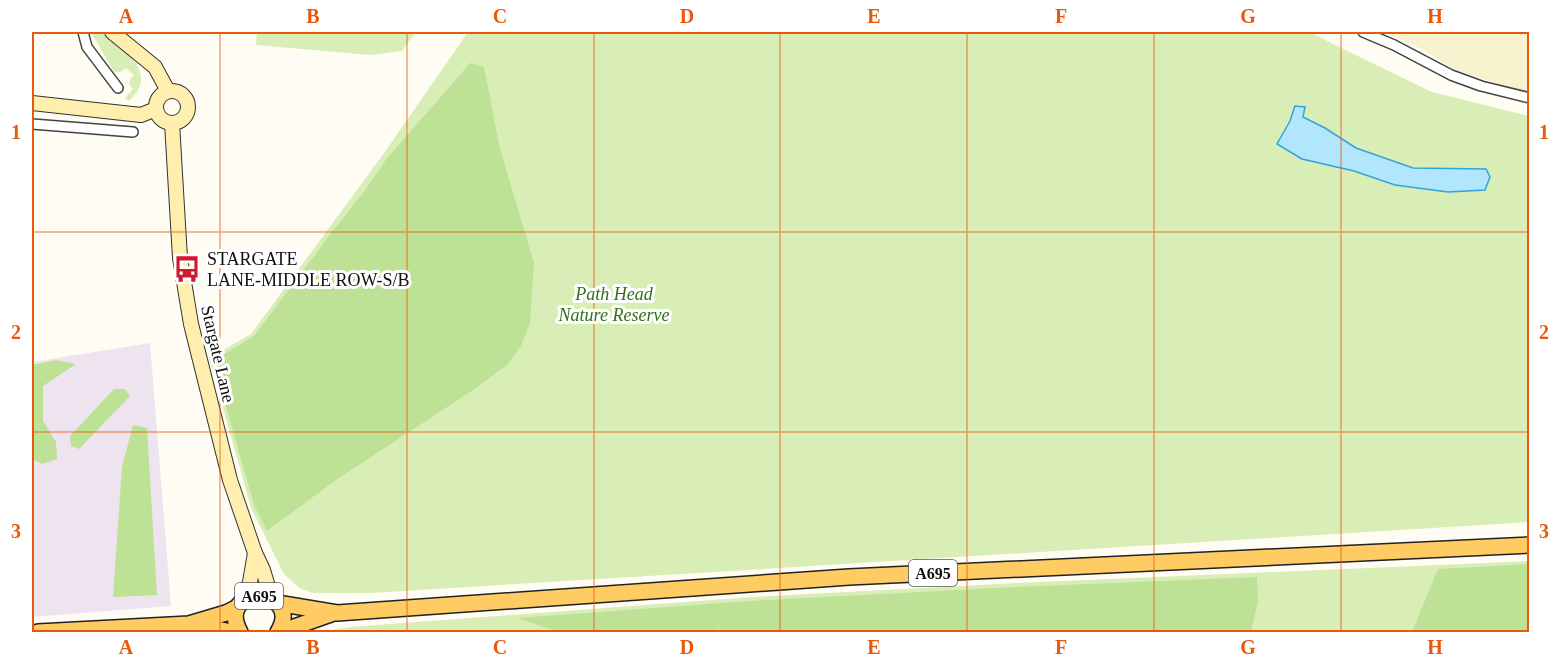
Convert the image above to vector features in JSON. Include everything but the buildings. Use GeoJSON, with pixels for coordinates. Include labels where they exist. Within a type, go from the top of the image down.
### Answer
{"type":"FeatureCollection","features":[{"type":"Feature","properties":{"kind":"main road","name":"A695"},"geometry":{"type":"LineString","coordinates":[[38,633],[189,624],[226,613],[254,596],[337,613],[849,577],[1530,545]]}},
{"type":"Feature","properties":{"kind":"main road","name":"A695"},"geometry":{"type":"LineString","coordinates":[[274,601],[280,609],[282,621],[279,633]]}},
{"type":"Feature","properties":{"kind":"main road","name":"A695"},"geometry":{"type":"LineString","coordinates":[[240,633],[235,619],[241,604]]}},
{"type":"Feature","properties":{"kind":"main road","name":"A695"},"geometry":{"type":"LineString","coordinates":[[279,633],[337,613]]}},
{"type":"Feature","properties":{"kind":"main road","name":"A695"},"geometry":{"type":"LineString","coordinates":[[189,624],[232,633]]}},
{"type":"Feature","properties":{"kind":"street"},"geometry":{"type":"LineString","coordinates":[[82,32],[87,47],[118,88]]}},
{"type":"Feature","properties":{"kind":"street"},"geometry":{"type":"LineString","coordinates":[[112,32],[154,67],[168,91]]}},
{"type":"Feature","properties":{"kind":"street"},"geometry":{"type":"LineString","coordinates":[[1363,32],[1405,50],[1451,75],[1481,86],[1530,98]]}},
{"type":"Feature","properties":{"kind":"street"},"geometry":{"type":"LineString","coordinates":[[174,90],[184,97],[188,108],[181,120],[172,123],[159,117],[156,109],[159,96],[174,90]]}},
{"type":"Feature","properties":{"kind":"street"},"geometry":{"type":"LineString","coordinates":[[32,103],[141,115],[156,109]]}},
{"type":"Feature","properties":{"kind":"street"},"geometry":{"type":"LineString","coordinates":[[94,130],[96,111]]}},
{"type":"Feature","properties":{"kind":"street","name":"Stargate Lane"},"geometry":{"type":"LineString","coordinates":[[172,123],[180,258],[191,324],[230,480],[274,601]]}},
{"type":"Feature","properties":{"kind":"street"},"geometry":{"type":"LineString","coordinates":[[32,124],[133,132]]}},
{"type":"Feature","properties":{"kind":"street","name":"Stargate Lane"},"geometry":{"type":"LineString","coordinates":[[241,604],[250,582],[255,553]]}},
{"type":"Feature","properties":{"kind":"shaded area"},"geometry":{"type":"Polygon","coordinates":[[[1384,32],[1529,32],[1529,91],[1509,88],[1450,68],[1424,50],[1384,32]]]}},
{"type":"Feature","properties":{"kind":"shaded area"},"geometry":{"type":"Polygon","coordinates":[[[150,343],[171,606],[32,617],[32,362],[150,343]]]}},
{"type":"Feature","properties":{"kind":"green space"},"geometry":{"type":"Polygon","coordinates":[[[91,32],[101,32],[128,55],[140,71],[141,81],[138,90],[129,101],[125,98],[133,89],[129,85],[134,75],[126,68],[121,72],[114,72],[91,32]]]}},
{"type":"Feature","properties":{"kind":"green space"},"geometry":{"type":"Polygon","coordinates":[[[257,32],[416,32],[402,51],[370,55],[256,45],[257,32]]]}},
{"type":"Feature","properties":{"kind":"green space","name":"Path Head Nature Reserve"},"geometry":{"type":"Polygon","coordinates":[[[468,32],[1310,32],[1432,92],[1529,116],[1529,522],[371,593],[313,593],[299,588],[284,574],[251,508],[209,358],[251,334],[382,156],[468,32]]]}},
{"type":"Feature","properties":{"kind":"green space"},"geometry":{"type":"Polygon","coordinates":[[[470,63],[484,67],[500,149],[534,263],[530,323],[521,346],[507,365],[473,390],[336,480],[267,531],[254,505],[213,361],[254,336],[385,161],[470,63]]]}},
{"type":"Feature","properties":{"kind":"green space"},"geometry":{"type":"Polygon","coordinates":[[[56,360],[76,364],[43,386],[43,421],[56,442],[57,459],[42,464],[32,459],[32,365],[56,360]]]}},
{"type":"Feature","properties":{"kind":"green space"},"geometry":{"type":"Polygon","coordinates":[[[114,389],[125,389],[130,396],[79,449],[71,446],[70,436],[114,389]]]}},
{"type":"Feature","properties":{"kind":"green space"},"geometry":{"type":"Polygon","coordinates":[[[133,425],[147,428],[157,595],[113,597],[122,467],[133,425]]]}},
{"type":"Feature","properties":{"kind":"green space"},"geometry":{"type":"Polygon","coordinates":[[[1529,561],[1529,632],[317,632],[351,627],[752,597],[1529,561]]]}},
{"type":"Feature","properties":{"kind":"green space"},"geometry":{"type":"Polygon","coordinates":[[[1529,564],[1529,632],[1412,632],[1438,569],[1529,564]]]}},
{"type":"Feature","properties":{"kind":"green space"},"geometry":{"type":"Polygon","coordinates":[[[1257,577],[1258,601],[1251,632],[737,632],[719,629],[703,632],[564,632],[517,618],[750,601],[1257,577]]]}},
{"type":"Feature","properties":{"kind":"water"},"geometry":{"type":"Polygon","coordinates":[[[1295,106],[1305,107],[1303,117],[1356,148],[1413,168],[1486,169],[1490,177],[1485,190],[1448,192],[1395,185],[1354,171],[1302,159],[1277,144],[1290,121],[1295,106]]]}},
{"type":"Feature","properties":{"kind":"place","name":"STARGATE LANE-MIDDLE ROW-S/B"},"geometry":{"type":"Point","coordinates":[187,269]}}]}
